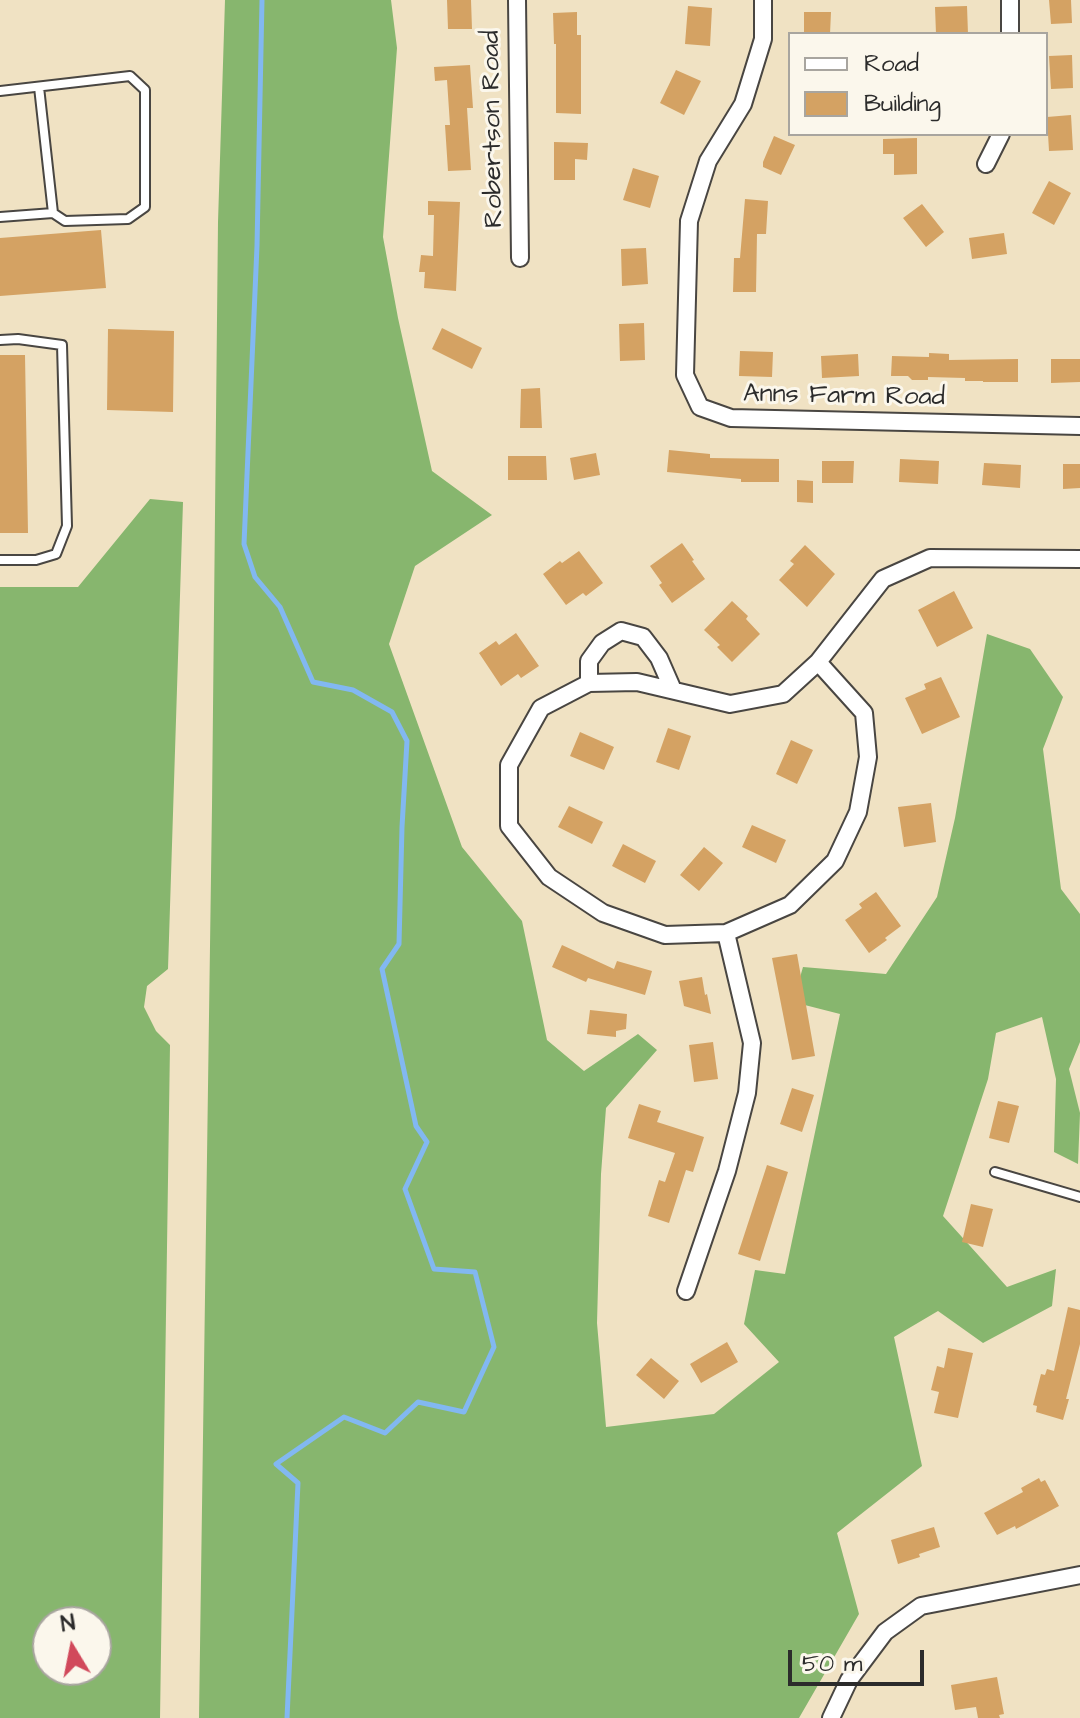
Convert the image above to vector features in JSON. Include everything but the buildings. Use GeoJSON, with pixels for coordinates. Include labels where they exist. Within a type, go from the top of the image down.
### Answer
{"type":"FeatureCollection","features":[{"type":"Feature","properties":{"kind":"street","name":"Robertson Road"},"geometry":{"type":"LineString","coordinates":[[517,0],[520,258]]}},
{"type":"Feature","properties":{"kind":"street","name":"Anns Farm Road"},"geometry":{"type":"LineString","coordinates":[[763,0],[763,39],[743,104],[708,161],[689,221],[685,375],[700,407],[731,418],[1080,426]]}},
{"type":"Feature","properties":{"kind":"street"},"geometry":{"type":"LineString","coordinates":[[1010,0],[1010,32]]}},
{"type":"Feature","properties":{"kind":"street"},"geometry":{"type":"LineString","coordinates":[[986,164],[1000,136]]}},
{"type":"Feature","properties":{"kind":"street"},"geometry":{"type":"LineString","coordinates":[[818,662],[864,713],[868,757],[858,812],[835,861],[790,905],[726,933],[665,935],[603,913],[549,877],[509,826],[509,765],[541,708],[589,683],[637,682],[730,704],[783,694],[818,662],[883,579],[930,558],[1080,559]]}},
{"type":"Feature","properties":{"kind":"street"},"geometry":{"type":"LineString","coordinates":[[589,683],[589,661],[602,643],[621,631],[643,637],[659,658],[673,690]]}},
{"type":"Feature","properties":{"kind":"street"},"geometry":{"type":"LineString","coordinates":[[686,1291],[727,1171],[747,1093],[752,1043],[726,933]]}},
{"type":"Feature","properties":{"kind":"street"},"geometry":{"type":"LineString","coordinates":[[831,1718],[849,1680],[885,1632],[921,1606],[1080,1575]]}},
{"type":"Feature","properties":{"kind":"lane"},"geometry":{"type":"LineString","coordinates":[[0,91],[130,76],[145,90],[145,207],[128,219],[65,221],[53,213],[0,217]]}},
{"type":"Feature","properties":{"kind":"lane"},"geometry":{"type":"LineString","coordinates":[[39,87],[53,213]]}},
{"type":"Feature","properties":{"kind":"lane"},"geometry":{"type":"LineString","coordinates":[[0,340],[18,339],[62,345],[67,526],[56,554],[36,560],[0,560]]}},
{"type":"Feature","properties":{"kind":"lane"},"geometry":{"type":"LineString","coordinates":[[995,1172],[1080,1197]]}},
{"type":"Feature","properties":{"kind":"green space"},"geometry":{"type":"Polygon","coordinates":[[[225,0],[391,0],[397,48],[383,237],[398,318],[432,471],[492,515],[415,566],[389,644],[462,847],[522,921],[547,1040],[584,1071],[638,1034],[657,1050],[606,1108],[597,1323],[606,1427],[714,1414],[779,1362],[744,1324],[755,1270],[785,1274],[840,1014],[793,1002],[803,967],[886,974],[937,897],[955,818],[987,634],[1030,649],[1063,697],[1043,749],[1061,889],[1080,914],[1080,1042],[1069,1069],[1080,1113],[1078,1164],[1054,1152],[1056,1079],[1042,1017],[996,1033],[988,1079],[943,1216],[1007,1287],[1056,1269],[1052,1306],[983,1343],[938,1311],[894,1337],[922,1466],[837,1533],[859,1614],[799,1718],[199,1718],[218,222],[225,0]]]}},
{"type":"Feature","properties":{"kind":"green space"},"geometry":{"type":"Polygon","coordinates":[[[150,499],[183,502],[168,969],[147,986],[144,1007],[156,1031],[170,1045],[160,1718],[0,1718],[0,587],[78,587],[150,499]]]}},
{"type":"Feature","properties":{"kind":"waterway"},"geometry":{"type":"LineString","coordinates":[[262,0],[257,246],[244,544],[255,577],[280,607],[313,682],[353,690],[392,712],[407,741],[399,944],[382,969],[416,1126],[427,1142],[405,1189],[434,1269],[475,1272],[494,1347],[464,1412],[418,1402],[385,1433],[344,1417],[276,1464],[298,1483],[287,1718]]}}]}
